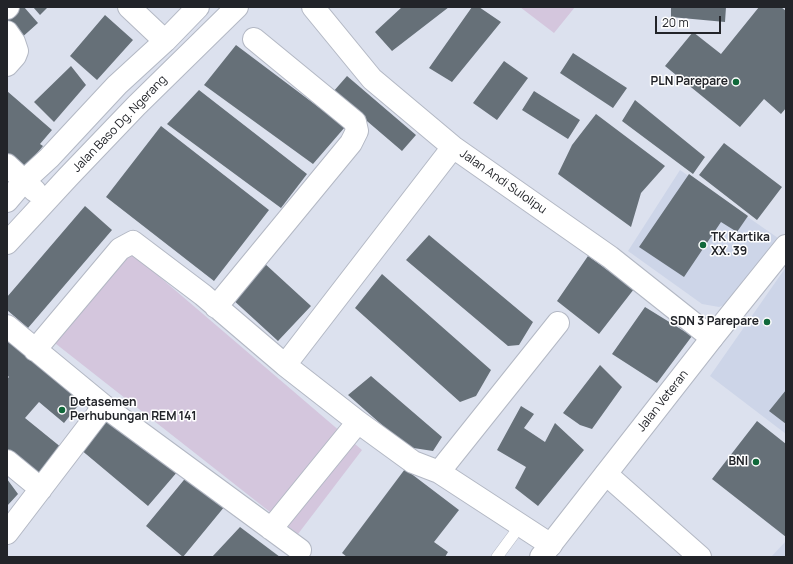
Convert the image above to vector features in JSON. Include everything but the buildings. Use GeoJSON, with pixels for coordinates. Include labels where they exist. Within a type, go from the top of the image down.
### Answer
{"type":"FeatureCollection","features":[{"type":"Feature","properties":{"kind":"street"},"geometry":{"type":"LineString","coordinates":[[129,7],[165,41]]}},
{"type":"Feature","properties":{"kind":"street"},"geometry":{"type":"LineString","coordinates":[[7,201],[24,181],[49,158],[117,85],[165,41],[198,7]]}},
{"type":"Feature","properties":{"kind":"street","name":"Jalan Baso Dg. Ngerang"},"geometry":{"type":"LineString","coordinates":[[7,243],[136,106],[237,7]]}},
{"type":"Feature","properties":{"kind":"street","name":"Jalan Andi Sulolipu"},"geometry":{"type":"LineString","coordinates":[[310,8],[372,79],[453,147],[610,257],[712,338]]}},
{"type":"Feature","properties":{"kind":"street"},"geometry":{"type":"LineString","coordinates":[[7,32],[14,42],[17,51],[15,56],[7,65]]}},
{"type":"Feature","properties":{"kind":"street"},"geometry":{"type":"LineString","coordinates":[[216,307],[351,142],[357,132],[355,122],[254,39]]}},
{"type":"Feature","properties":{"kind":"street"},"geometry":{"type":"LineString","coordinates":[[117,85],[136,106]]}},
{"type":"Feature","properties":{"kind":"street"},"geometry":{"type":"LineString","coordinates":[[285,365],[453,147]]}},
{"type":"Feature","properties":{"kind":"street"},"geometry":{"type":"LineString","coordinates":[[7,165],[46,201]]}},
{"type":"Feature","properties":{"kind":"street"},"geometry":{"type":"LineString","coordinates":[[35,350],[120,249],[132,242],[203,295],[285,365],[358,422],[413,462],[439,472],[546,551]]}},
{"type":"Feature","properties":{"kind":"street","name":"Jalan Veteran"},"geometry":{"type":"LineString","coordinates":[[546,551],[712,338],[786,246]]}},
{"type":"Feature","properties":{"kind":"street"},"geometry":{"type":"LineString","coordinates":[[439,472],[558,323]]}},
{"type":"Feature","properties":{"kind":"street"},"geometry":{"type":"LineString","coordinates":[[7,326],[104,406],[300,550]]}},
{"type":"Feature","properties":{"kind":"street"},"geometry":{"type":"LineString","coordinates":[[7,534],[104,406]]}},
{"type":"Feature","properties":{"kind":"street"},"geometry":{"type":"LineString","coordinates":[[271,529],[358,422]]}},
{"type":"Feature","properties":{"kind":"street"},"geometry":{"type":"LineString","coordinates":[[7,461],[41,489]]}},
{"type":"Feature","properties":{"kind":"street"},"geometry":{"type":"LineString","coordinates":[[606,474],[700,557]]}},
{"type":"Feature","properties":{"kind":"lane"},"geometry":{"type":"LineString","coordinates":[[497,557],[514,534]]}},
{"type":"Feature","properties":{"kind":"shaded area"},"geometry":{"type":"Polygon","coordinates":[[[520,7],[575,7],[554,33],[520,7]]]}},
{"type":"Feature","properties":{"kind":"shaded area","name":"TK Kartika XX. 39"},"geometry":{"type":"Polygon","coordinates":[[[680,170],[778,238],[732,302],[719,307],[702,304],[628,251],[680,170]]]}},
{"type":"Feature","properties":{"kind":"shaded area"},"geometry":{"type":"Polygon","coordinates":[[[120,243],[362,450],[298,534],[51,340],[120,243]]]}},
{"type":"Feature","properties":{"kind":"shaded area","name":"SDN 3 Parepare"},"geometry":{"type":"Polygon","coordinates":[[[786,267],[786,434],[710,376],[786,267]]]}},
{"type":"Feature","properties":{"kind":"shaded area"},"geometry":{"type":"Polygon","coordinates":[[[786,541],[786,557],[771,557],[786,541]]]}},
{"type":"Feature","properties":{"kind":"place","name":"PLN Parepare"},"geometry":{"type":"Point","coordinates":[736,82]}},
{"type":"Feature","properties":{"kind":"place","name":"TK Kartika XX. 39"},"geometry":{"type":"Point","coordinates":[703,245]}},
{"type":"Feature","properties":{"kind":"place","name":"SDN 3 Parepare"},"geometry":{"type":"Point","coordinates":[767,322]}},
{"type":"Feature","properties":{"kind":"place","name":"Detasemen Perhubungan REM 141"},"geometry":{"type":"Point","coordinates":[62,410]}},
{"type":"Feature","properties":{"kind":"place","name":"BNI"},"geometry":{"type":"Point","coordinates":[756,462]}}]}
